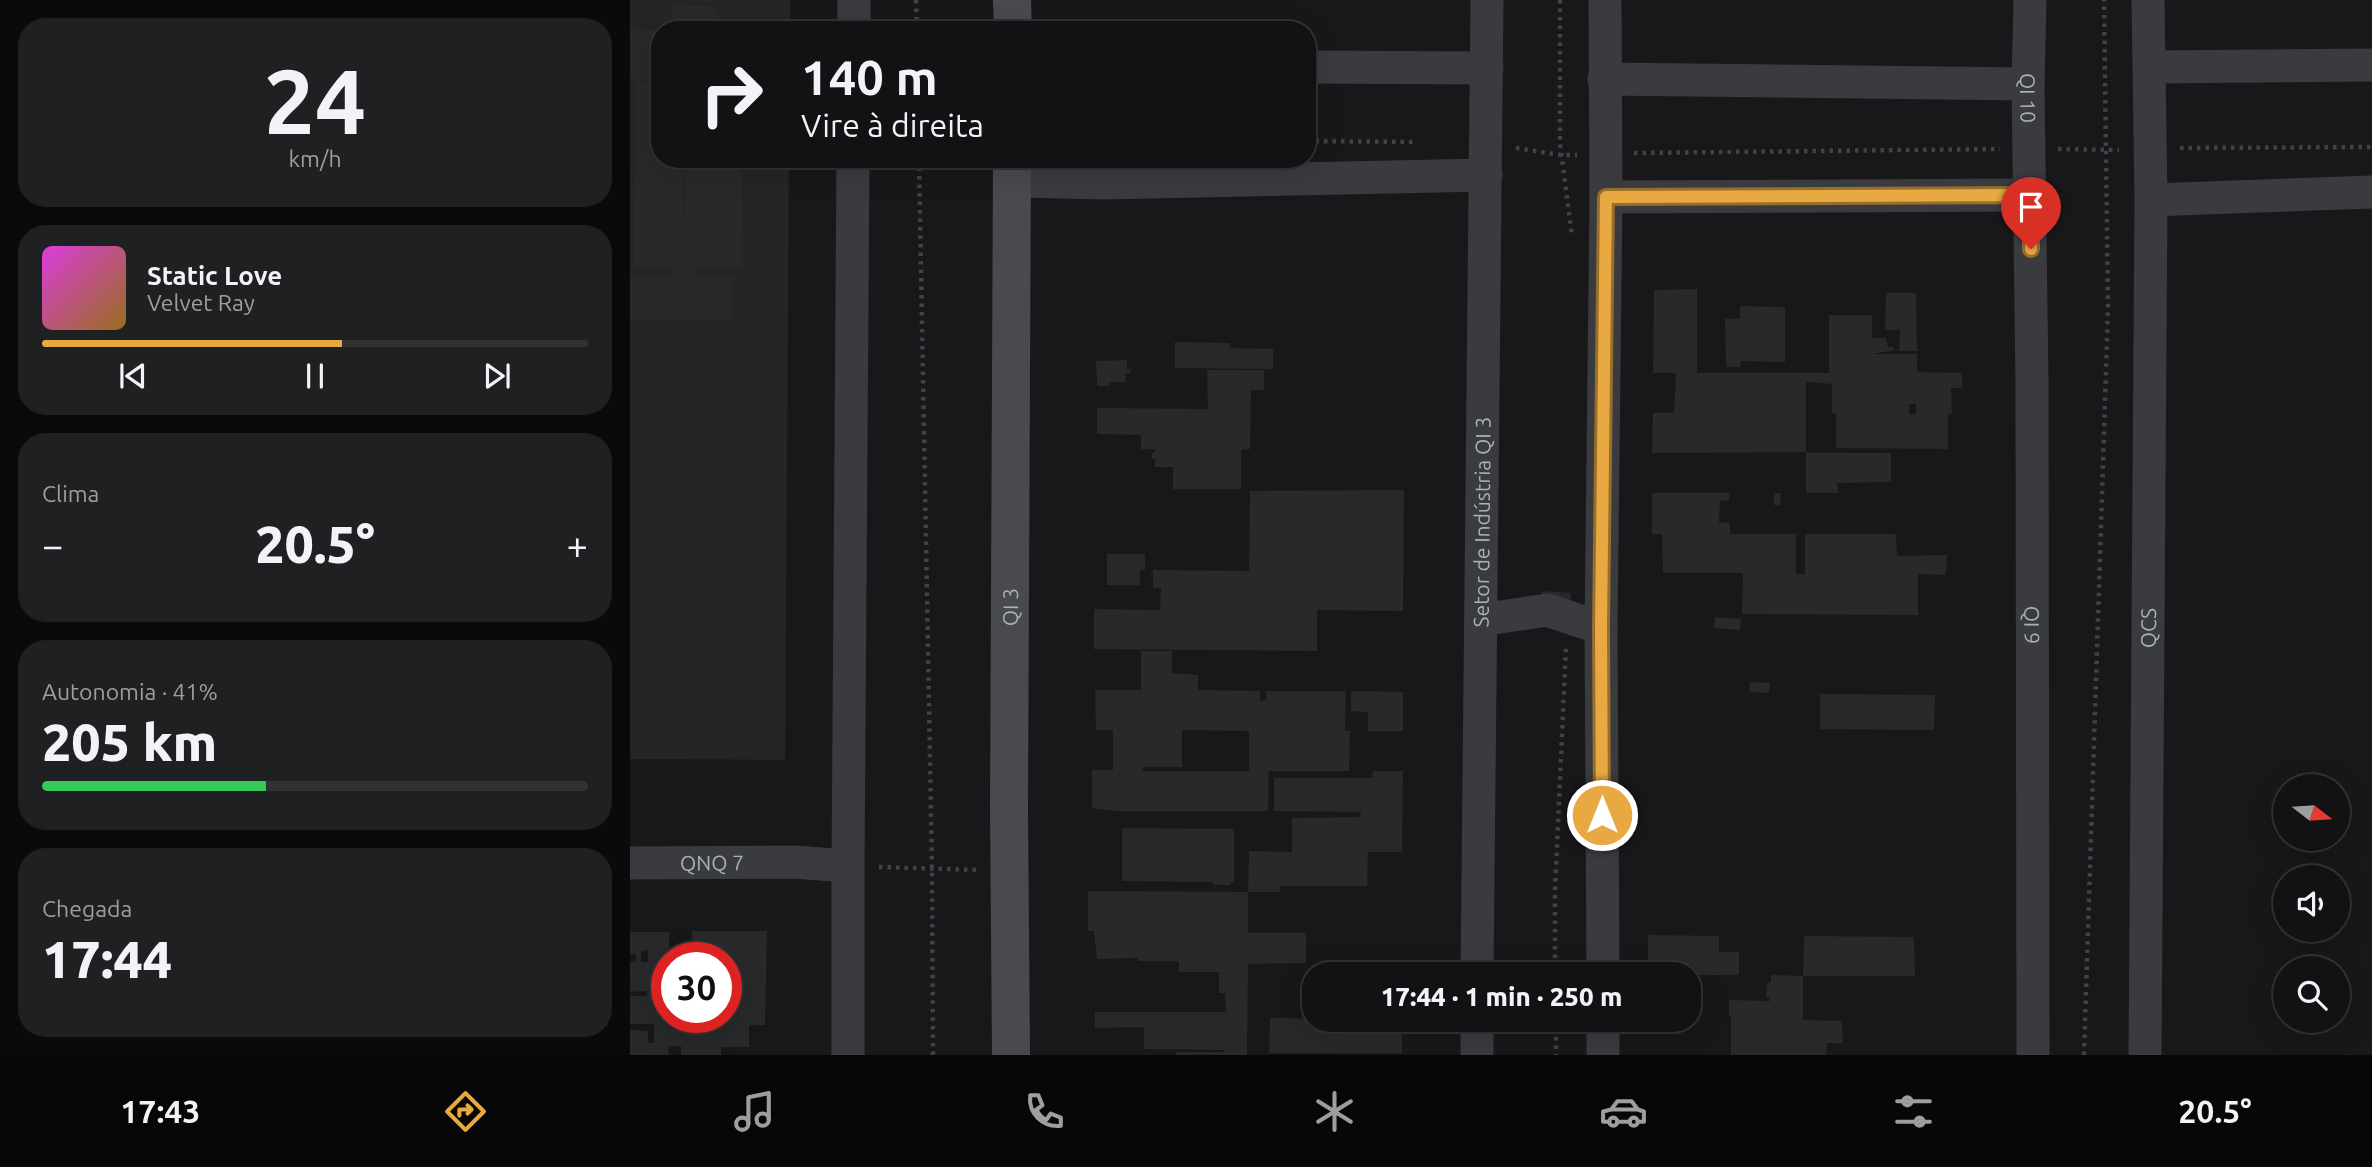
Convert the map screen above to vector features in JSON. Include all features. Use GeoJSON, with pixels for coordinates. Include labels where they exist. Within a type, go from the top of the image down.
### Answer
{"type":"FeatureCollection","features":[{"type":"Feature","properties":{"kind":"street"},"geometry":{"type":"LineString","coordinates":[[854,0],[854,21]]}},
{"type":"Feature","properties":{"kind":"street"},"geometry":{"type":"LineString","coordinates":[[1012,0],[1013,21]]}},
{"type":"Feature","properties":{"kind":"street","name":"Setor de Indústria QI 3"},"geometry":{"type":"LineString","coordinates":[[1478,962],[1487,0]]}},
{"type":"Feature","properties":{"kind":"street"},"geometry":{"type":"LineString","coordinates":[[1603,962],[1601,628],[1606,197],[1605,0]]}},
{"type":"Feature","properties":{"kind":"street","name":"QI 10"},"geometry":{"type":"LineString","coordinates":[[2030,0],[2030,195]]}},
{"type":"Feature","properties":{"kind":"street","name":"QCS"},"geometry":{"type":"LineString","coordinates":[[2145,1055],[2151,200],[2148,0]]}},
{"type":"Feature","properties":{"kind":"street"},"geometry":{"type":"LineString","coordinates":[[2150,67],[2372,65]]}},
{"type":"Feature","properties":{"kind":"street"},"geometry":{"type":"LineString","coordinates":[[1316,67],[1487,68]]}},
{"type":"Feature","properties":{"kind":"street"},"geometry":{"type":"LineString","coordinates":[[1604,79],[2028,84]]}},
{"type":"Feature","properties":{"kind":"street"},"geometry":{"type":"LineString","coordinates":[[1316,164],[1486,159]]}},
{"type":"Feature","properties":{"kind":"street"},"geometry":{"type":"LineString","coordinates":[[848,1055],[853,168]]}},
{"type":"Feature","properties":{"kind":"street"},"geometry":{"type":"LineString","coordinates":[[1012,170],[1194,168]]}},
{"type":"Feature","properties":{"kind":"street","name":"QI 3"},"geometry":{"type":"LineString","coordinates":[[1011,1055],[1012,170]]}},
{"type":"Feature","properties":{"kind":"street"},"geometry":{"type":"LineString","coordinates":[[2151,200],[2372,192]]}},
{"type":"Feature","properties":{"kind":"street"},"geometry":{"type":"LineString","coordinates":[[1606,197],[2030,195]]}},
{"type":"Feature","properties":{"kind":"street","name":"QI 9"},"geometry":{"type":"LineString","coordinates":[[2030,195],[2033,1055]]}},
{"type":"Feature","properties":{"kind":"street"},"geometry":{"type":"LineString","coordinates":[[1481,620],[1547,610],[1601,628]]}},
{"type":"Feature","properties":{"kind":"street","name":"QNQ 7"},"geometry":{"type":"LineString","coordinates":[[630,863],[794,862],[848,866]]}},
{"type":"Feature","properties":{"kind":"street"},"geometry":{"type":"LineString","coordinates":[[1477,1032],[1477,1055]]}},
{"type":"Feature","properties":{"kind":"street"},"geometry":{"type":"LineString","coordinates":[[1603,1032],[1603,1055]]}},
{"type":"Feature","properties":{"kind":"path"},"geometry":{"type":"LineString","coordinates":[[916,0],[917,21]]}},
{"type":"Feature","properties":{"kind":"path"},"geometry":{"type":"LineString","coordinates":[[1560,0],[1561,155],[1572,237]]}},
{"type":"Feature","properties":{"kind":"path"},"geometry":{"type":"LineString","coordinates":[[2084,1055],[2108,308],[2104,0]]}},
{"type":"Feature","properties":{"kind":"path"},"geometry":{"type":"LineString","coordinates":[[1316,141],[1418,142]]}},
{"type":"Feature","properties":{"kind":"path"},"geometry":{"type":"LineString","coordinates":[[1486,159],[1605,153],[2372,147]]}},
{"type":"Feature","properties":{"kind":"path"},"geometry":{"type":"LineString","coordinates":[[919,168],[933,1055]]}},
{"type":"Feature","properties":{"kind":"path"},"geometry":{"type":"LineString","coordinates":[[1555,962],[1555,891],[1567,617]]}},
{"type":"Feature","properties":{"kind":"path"},"geometry":{"type":"LineString","coordinates":[[848,866],[1011,871]]}},
{"type":"Feature","properties":{"kind":"path"},"geometry":{"type":"LineString","coordinates":[[1556,1032],[1556,1055]]}},
{"type":"Feature","properties":{"kind":"shaded area"},"geometry":{"type":"Polygon","coordinates":[[[630,0],[790,0],[790,21],[651,21],[651,168],[789,168],[785,760],[630,759],[630,0]]]}},
{"type":"Feature","properties":{"kind":"building"},"geometry":{"type":"Polygon","coordinates":[[[671,5],[715,6],[716,21],[672,21],[671,5]]]}},
{"type":"Feature","properties":{"kind":"building"},"geometry":{"type":"Polygon","coordinates":[[[630,30],[651,30],[651,80],[630,79],[630,30]]]}},
{"type":"Feature","properties":{"kind":"building"},"geometry":{"type":"Polygon","coordinates":[[[636,83],[651,84],[651,168],[684,168],[684,264],[686,168],[742,168],[741,267],[697,266],[697,277],[733,277],[732,320],[630,319],[630,276],[671,277],[671,266],[634,266],[636,83]]]}},
{"type":"Feature","properties":{"kind":"building"},"geometry":{"type":"Polygon","coordinates":[[[1697,289],[1697,373],[1829,373],[1829,315],[1872,315],[1872,338],[1886,338],[1888,347],[1894,347],[1895,350],[1872,354],[1917,354],[1917,372],[1962,373],[1962,388],[1951,388],[1952,414],[1948,414],[1948,449],[1836,448],[1836,413],[1832,414],[1832,384],[1806,382],[1806,452],[1652,453],[1653,413],[1674,413],[1676,373],[1653,373],[1654,290],[1697,289]],[[1909,404],[1909,414],[1916,414],[1916,404],[1909,404]]]}},
{"type":"Feature","properties":{"kind":"building"},"geometry":{"type":"Polygon","coordinates":[[[1886,293],[1916,293],[1917,351],[1899,351],[1900,330],[1885,330],[1886,293]]]}},
{"type":"Feature","properties":{"kind":"building"},"geometry":{"type":"Polygon","coordinates":[[[1740,306],[1785,307],[1785,362],[1741,361],[1740,367],[1726,367],[1725,319],[1740,319],[1740,306]]]}},
{"type":"Feature","properties":{"kind":"building"},"geometry":{"type":"Polygon","coordinates":[[[1175,342],[1230,343],[1230,348],[1273,349],[1273,369],[1175,368],[1175,342]]]}},
{"type":"Feature","properties":{"kind":"building"},"geometry":{"type":"Polygon","coordinates":[[[1127,360],[1130,373],[1125,373],[1126,382],[1109,382],[1109,386],[1097,386],[1096,361],[1127,360]]]}},
{"type":"Feature","properties":{"kind":"building"},"geometry":{"type":"Polygon","coordinates":[[[1207,370],[1264,370],[1264,390],[1251,390],[1250,449],[1241,450],[1241,489],[1173,489],[1173,467],[1155,467],[1152,454],[1156,449],[1141,449],[1141,435],[1097,434],[1097,408],[1208,409],[1207,370]]]}},
{"type":"Feature","properties":{"kind":"building"},"geometry":{"type":"Polygon","coordinates":[[[1806,453],[1891,453],[1891,482],[1837,483],[1838,493],[1806,493],[1806,453]]]}},
{"type":"Feature","properties":{"kind":"building"},"geometry":{"type":"Polygon","coordinates":[[[1404,490],[1403,611],[1317,610],[1317,651],[1094,649],[1094,609],[1160,610],[1161,588],[1153,588],[1153,570],[1249,571],[1250,491],[1404,490]]]}},
{"type":"Feature","properties":{"kind":"building"},"geometry":{"type":"Polygon","coordinates":[[[1652,493],[1729,493],[1729,501],[1720,500],[1719,522],[1730,523],[1730,534],[1796,534],[1796,574],[1805,574],[1805,534],[1894,534],[1897,556],[1947,555],[1946,575],[1918,574],[1918,615],[1742,614],[1743,573],[1663,573],[1662,534],[1652,534],[1652,493]]]}},
{"type":"Feature","properties":{"kind":"building"},"geometry":{"type":"Polygon","coordinates":[[[1774,493],[1781,493],[1780,505],[1774,505],[1774,493]]]}},
{"type":"Feature","properties":{"kind":"building"},"geometry":{"type":"Polygon","coordinates":[[[1107,554],[1145,554],[1145,570],[1140,570],[1140,585],[1107,585],[1107,554]]]}},
{"type":"Feature","properties":{"kind":"building"},"geometry":{"type":"Polygon","coordinates":[[[1542,591],[1571,593],[1570,605],[1541,602],[1542,591]]]}},
{"type":"Feature","properties":{"kind":"building"},"geometry":{"type":"Polygon","coordinates":[[[1715,617],[1741,619],[1740,630],[1714,628],[1715,617]]]}},
{"type":"Feature","properties":{"kind":"building"},"geometry":{"type":"Polygon","coordinates":[[[1141,651],[1172,651],[1172,673],[1198,675],[1198,690],[1260,691],[1260,701],[1267,700],[1266,691],[1346,691],[1345,731],[1350,731],[1349,771],[1269,771],[1268,811],[1115,811],[1092,808],[1092,770],[1113,770],[1113,730],[1096,730],[1095,690],[1141,690],[1141,651]],[[1182,730],[1182,767],[1143,767],[1143,771],[1249,771],[1249,731],[1182,730]]]}},
{"type":"Feature","properties":{"kind":"building"},"geometry":{"type":"Polygon","coordinates":[[[1750,682],[1770,683],[1769,693],[1749,692],[1750,682]]]}},
{"type":"Feature","properties":{"kind":"building"},"geometry":{"type":"Polygon","coordinates":[[[1351,692],[1403,692],[1403,731],[1368,731],[1368,712],[1351,711],[1351,692]]]}},
{"type":"Feature","properties":{"kind":"building"},"geometry":{"type":"Polygon","coordinates":[[[1820,694],[1935,695],[1934,730],[1820,729],[1820,694]]]}},
{"type":"Feature","properties":{"kind":"building"},"geometry":{"type":"Polygon","coordinates":[[[1373,771],[1403,771],[1402,852],[1368,852],[1367,886],[1280,886],[1280,892],[1248,892],[1249,851],[1292,852],[1292,818],[1360,817],[1361,812],[1274,811],[1274,778],[1372,778],[1373,771]]]}},
{"type":"Feature","properties":{"kind":"building"},"geometry":{"type":"Polygon","coordinates":[[[1122,828],[1234,829],[1234,882],[1230,885],[1213,885],[1213,882],[1122,881],[1122,828]]]}},
{"type":"Feature","properties":{"kind":"building"},"geometry":{"type":"Polygon","coordinates":[[[1088,891],[1248,892],[1248,933],[1306,933],[1306,962],[1248,964],[1247,1055],[1176,1055],[1176,1052],[1225,1052],[1144,1049],[1144,1027],[1095,1028],[1095,1012],[1226,1012],[1225,993],[1219,993],[1219,972],[1179,972],[1179,961],[1097,959],[1094,931],[1088,931],[1088,891]]]}},
{"type":"Feature","properties":{"kind":"building"},"geometry":{"type":"Polygon","coordinates":[[[692,931],[767,931],[765,1025],[749,1025],[749,1047],[721,1047],[721,1055],[681,1055],[681,1046],[668,1046],[669,1055],[630,1055],[630,1030],[648,1031],[648,1043],[654,1043],[654,1033],[742,1033],[742,942],[692,942],[692,931]]]}},
{"type":"Feature","properties":{"kind":"building"},"geometry":{"type":"Polygon","coordinates":[[[630,932],[669,932],[669,942],[651,942],[651,991],[630,992],[630,962],[636,962],[636,954],[630,954],[630,932]],[[648,950],[641,951],[641,962],[648,962],[648,950]]]}},
{"type":"Feature","properties":{"kind":"building"},"geometry":{"type":"Polygon","coordinates":[[[1648,935],[1719,936],[1719,952],[1739,952],[1739,975],[1701,975],[1701,962],[1648,962],[1648,935]]]}},
{"type":"Feature","properties":{"kind":"building"},"geometry":{"type":"Polygon","coordinates":[[[1804,936],[1914,937],[1915,976],[1803,976],[1804,936]]]}},
{"type":"Feature","properties":{"kind":"building"},"geometry":{"type":"Polygon","coordinates":[[[1771,975],[1803,976],[1803,1020],[1842,1021],[1843,1043],[1827,1043],[1826,1055],[1731,1055],[1729,1000],[1770,1001],[1770,997],[1766,997],[1767,983],[1771,983],[1771,975]]]}},
{"type":"Feature","properties":{"kind":"building"},"geometry":{"type":"Polygon","coordinates":[[[647,992],[651,992],[651,1024],[630,1024],[630,996],[647,996],[647,992]]]}},
{"type":"Feature","properties":{"kind":"building"},"geometry":{"type":"Polygon","coordinates":[[[1270,1018],[1302,1018],[1302,1032],[1402,1032],[1402,1053],[1269,1053],[1270,1018]]]}},
{"type":"Feature","properties":{"kind":"route"},"geometry":{"type":"LineString","coordinates":[[1602,815],[1601,628],[1606,197],[2030,195],[2031,249]]}}]}
